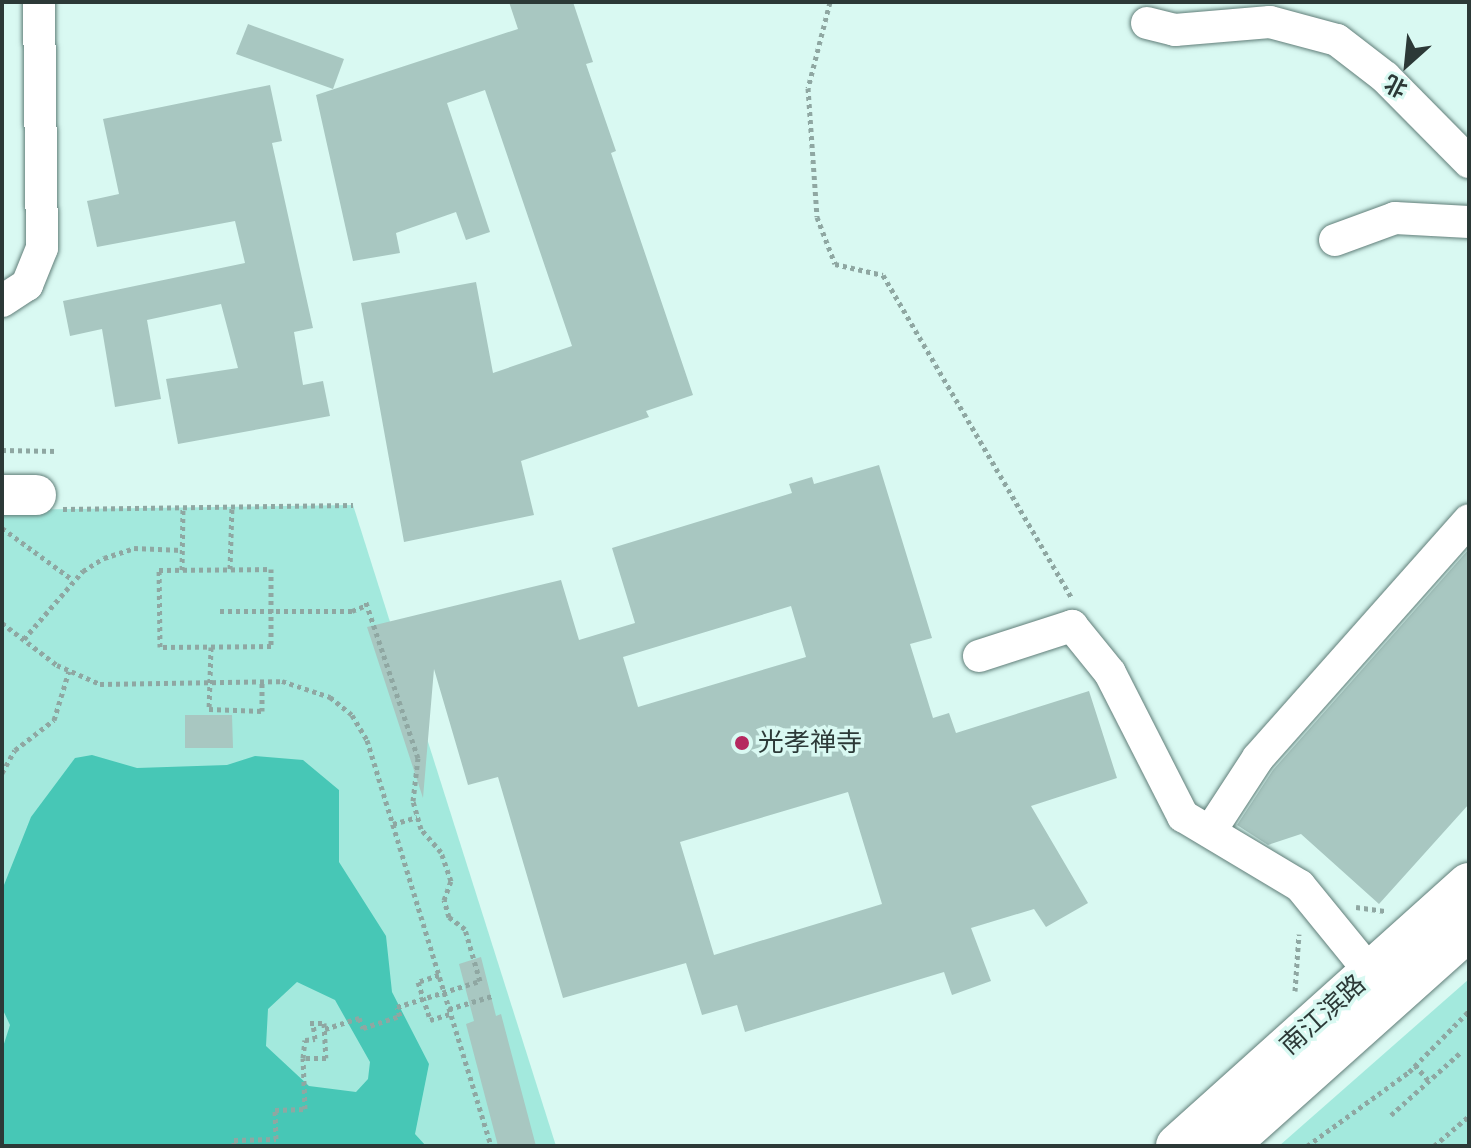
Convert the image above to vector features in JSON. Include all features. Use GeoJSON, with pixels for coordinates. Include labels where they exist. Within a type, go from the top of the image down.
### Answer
{"type":"FeatureCollection","features":[{"type":"Feature","properties":{"kind":"main road","name":"南江滨路"},"geometry":{"type":"LineString","coordinates":[[1225,1146],[1381,985],[1469,885]]}},
{"type":"Feature","properties":{"kind":"main road","name":"南江滨路"},"geometry":{"type":"LineString","coordinates":[[1178,1146],[1381,985],[1469,928]]}},
{"type":"Feature","properties":{"kind":"street"},"geometry":{"type":"LineString","coordinates":[[2,301],[27,285],[42,248],[39,2]]}},
{"type":"Feature","properties":{"kind":"street"},"geometry":{"type":"LineString","coordinates":[[1153,17],[1270,22],[1337,40],[1385,77],[1469,162]]}},
{"type":"Feature","properties":{"kind":"street"},"geometry":{"type":"LineString","coordinates":[[1335,240],[1395,218],[1469,222]]}},
{"type":"Feature","properties":{"kind":"street"},"geometry":{"type":"LineString","coordinates":[[1211,830],[1258,758],[1469,520]]}},
{"type":"Feature","properties":{"kind":"street"},"geometry":{"type":"LineString","coordinates":[[979,656],[1072,626],[1110,673],[1183,816],[1300,886],[1381,985]]}},
{"type":"Feature","properties":{"kind":"path"},"geometry":{"type":"LineString","coordinates":[[830,2],[808,88],[817,217],[835,264],[883,275],[1075,606]]}},
{"type":"Feature","properties":{"kind":"path"},"geometry":{"type":"LineString","coordinates":[[2,450],[30,485],[183,507],[353,505]]}},
{"type":"Feature","properties":{"kind":"path"},"geometry":{"type":"LineString","coordinates":[[230,569],[232,506]]}},
{"type":"Feature","properties":{"kind":"path"},"geometry":{"type":"LineString","coordinates":[[182,570],[183,507]]}},
{"type":"Feature","properties":{"kind":"path"},"geometry":{"type":"LineString","coordinates":[[2,528],[73,580]]}},
{"type":"Feature","properties":{"kind":"path"},"geometry":{"type":"LineString","coordinates":[[24,639],[73,580],[104,558],[134,548],[182,550]]}},
{"type":"Feature","properties":{"kind":"path"},"geometry":{"type":"LineString","coordinates":[[230,569],[271,569],[271,646],[160,647],[159,570],[230,569]]}},
{"type":"Feature","properties":{"kind":"path"},"geometry":{"type":"LineString","coordinates":[[220,611],[352,611],[366,603],[418,758],[413,801],[417,817],[441,852],[451,881],[444,900],[449,917],[465,929],[480,981],[397,1007],[400,1016],[363,1028],[359,1018],[325,1029]]}},
{"type":"Feature","properties":{"kind":"path"},"geometry":{"type":"LineString","coordinates":[[2,623],[69,671],[100,684],[262,681],[305,685],[352,715],[367,740],[491,1146]]}},
{"type":"Feature","properties":{"kind":"path"},"geometry":{"type":"LineString","coordinates":[[211,647],[209,709],[262,711],[262,681]]}},
{"type":"Feature","properties":{"kind":"path"},"geometry":{"type":"LineString","coordinates":[[2,773],[15,750],[54,720],[69,671]]}},
{"type":"Feature","properties":{"kind":"path"},"geometry":{"type":"LineString","coordinates":[[393,824],[417,817]]}},
{"type":"Feature","properties":{"kind":"path"},"geometry":{"type":"LineString","coordinates":[[1347,901],[1373,912],[1397,911]]}},
{"type":"Feature","properties":{"kind":"path"},"geometry":{"type":"LineString","coordinates":[[1292,999],[1299,978],[1297,926]]}},
{"type":"Feature","properties":{"kind":"path"},"geometry":{"type":"LineString","coordinates":[[439,975],[418,982],[430,1020],[492,996]]}},
{"type":"Feature","properties":{"kind":"path"},"geometry":{"type":"LineString","coordinates":[[1307,1146],[1415,1065],[1469,1011]]}},
{"type":"Feature","properties":{"kind":"path"},"geometry":{"type":"LineString","coordinates":[[234,1146],[234,1140],[276,1139],[275,1110],[305,1109],[303,1058],[305,1040],[315,1039],[312,1023],[324,1023],[326,1058],[303,1058]]}},
{"type":"Feature","properties":{"kind":"path"},"geometry":{"type":"LineString","coordinates":[[1391,1115],[1461,1052]]}},
{"type":"Feature","properties":{"kind":"path"},"geometry":{"type":"LineString","coordinates":[[1415,1065],[1429,1081]]}},
{"type":"Feature","properties":{"kind":"path"},"geometry":{"type":"LineString","coordinates":[[1434,1146],[1469,1116]]}},
{"type":"Feature","properties":{"kind":"shaded area"},"geometry":{"type":"Polygon","coordinates":[[[353,505],[556,1146],[2,1146],[2,510],[353,505]]]}},
{"type":"Feature","properties":{"kind":"shaded area"},"geometry":{"type":"Polygon","coordinates":[[[92,755],[137,768],[227,765],[255,756],[303,760],[339,790],[339,862],[386,936],[392,992],[429,1064],[415,1134],[426,1146],[2,1146],[2,1050],[10,1025],[2,1008],[2,890],[31,817],[75,758],[92,755]],[[297,982],[268,1009],[266,1046],[309,1086],[356,1092],[368,1079],[370,1062],[335,1000],[297,982]]]}},
{"type":"Feature","properties":{"kind":"shaded area"},"geometry":{"type":"Polygon","coordinates":[[[1469,979],[1469,1146],[1279,1146],[1469,979]]]}},
{"type":"Feature","properties":{"kind":"building"},"geometry":{"type":"Polygon","coordinates":[[[509,2],[573,2],[593,62],[586,64],[616,151],[611,153],[693,395],[646,411],[649,417],[521,461],[534,515],[404,542],[361,303],[476,282],[493,373],[572,346],[485,90],[447,103],[490,232],[466,240],[456,212],[396,233],[400,253],[353,261],[316,95],[518,29],[509,2]]]}},
{"type":"Feature","properties":{"kind":"building"},"geometry":{"type":"Polygon","coordinates":[[[248,24],[344,59],[333,89],[236,54],[248,24]]]}},
{"type":"Feature","properties":{"kind":"building"},"geometry":{"type":"Polygon","coordinates":[[[270,85],[282,141],[272,143],[313,328],[294,332],[303,385],[323,381],[330,416],[178,444],[166,379],[238,368],[221,304],[147,320],[161,399],[115,407],[102,329],[70,336],[63,301],[245,263],[235,221],[97,247],[87,201],[119,194],[103,119],[270,85]]]}},
{"type":"Feature","properties":{"kind":"building"},"geometry":{"type":"Polygon","coordinates":[[[879,465],[932,638],[910,644],[933,718],[949,713],[956,733],[1089,691],[1117,778],[1031,806],[1088,903],[1046,927],[1034,909],[971,928],[991,981],[952,995],[944,972],[745,1032],[737,1005],[702,1015],[686,963],[563,998],[498,777],[468,785],[434,669],[423,798],[367,627],[561,580],[579,640],[635,623],[612,548],[792,493],[789,484],[812,477],[814,484],[879,465]],[[791,606],[623,657],[638,707],[806,657],[791,606]],[[848,792],[680,842],[714,955],[882,904],[848,792]]]}},
{"type":"Feature","properties":{"kind":"building"},"geometry":{"type":"Polygon","coordinates":[[[1469,549],[1469,804],[1379,904],[1301,834],[1268,845],[1237,825],[1273,770],[1469,549]]]}},
{"type":"Feature","properties":{"kind":"building"},"geometry":{"type":"Polygon","coordinates":[[[185,715],[232,715],[233,748],[185,748],[185,715]]]}},
{"type":"Feature","properties":{"kind":"building"},"geometry":{"type":"Polygon","coordinates":[[[481,957],[496,1016],[501,1014],[536,1146],[498,1146],[466,1024],[474,1021],[459,964],[481,957]]]}},
{"type":"Feature","properties":{"kind":"place","name":"光孝禅寺"},"geometry":{"type":"Point","coordinates":[742,743]}}]}
